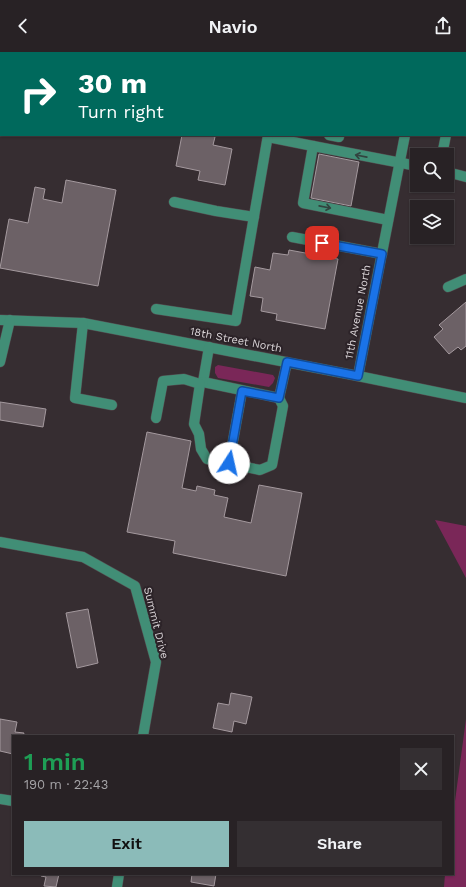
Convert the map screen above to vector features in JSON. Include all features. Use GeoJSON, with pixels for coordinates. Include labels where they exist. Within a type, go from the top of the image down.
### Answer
{"type":"FeatureCollection","features":[{"type":"Feature","properties":{"kind":"street"},"geometry":{"type":"LineString","coordinates":[[156,309],[236,321],[268,136],[410,165]]}},
{"type":"Feature","properties":{"kind":"street","name":"11th Avenue North"},"geometry":{"type":"LineString","coordinates":[[358,376],[405,136]]}},
{"type":"Feature","properties":{"kind":"street"},"geometry":{"type":"LineString","coordinates":[[443,148],[446,136]]}},
{"type":"Feature","properties":{"kind":"street"},"geometry":{"type":"LineString","coordinates":[[313,146],[303,203],[388,220]]}},
{"type":"Feature","properties":{"kind":"street"},"geometry":{"type":"LineString","coordinates":[[454,174],[466,177]]}},
{"type":"Feature","properties":{"kind":"street"},"geometry":{"type":"LineString","coordinates":[[174,202],[254,217]]}},
{"type":"Feature","properties":{"kind":"street"},"geometry":{"type":"LineString","coordinates":[[292,237],[382,254]]}},
{"type":"Feature","properties":{"kind":"street"},"geometry":{"type":"LineString","coordinates":[[448,288],[466,279]]}},
{"type":"Feature","properties":{"kind":"street"},"geometry":{"type":"LineString","coordinates":[[0,362],[5,320]]}},
{"type":"Feature","properties":{"kind":"street","name":"18th Street North"},"geometry":{"type":"LineString","coordinates":[[5,320],[83,323],[466,398]]}},
{"type":"Feature","properties":{"kind":"street"},"geometry":{"type":"LineString","coordinates":[[83,323],[75,398],[112,405]]}},
{"type":"Feature","properties":{"kind":"street"},"geometry":{"type":"LineString","coordinates":[[209,347],[194,424],[199,434],[201,450],[206,459],[260,470],[272,465],[283,406],[279,398],[287,362]]}},
{"type":"Feature","properties":{"kind":"street"},"geometry":{"type":"LineString","coordinates":[[156,418],[163,381],[184,379],[279,398]]}},
{"type":"Feature","properties":{"kind":"street"},"geometry":{"type":"LineString","coordinates":[[229,463],[242,391]]}},
{"type":"Feature","properties":{"kind":"street","name":"Summit Drive"},"geometry":{"type":"LineString","coordinates":[[0,542],[83,557],[135,586],[156,662],[143,735]]}},
{"type":"Feature","properties":{"kind":"street"},"geometry":{"type":"LineString","coordinates":[[0,799],[12,801]]}},
{"type":"Feature","properties":{"kind":"street"},"geometry":{"type":"LineString","coordinates":[[117,887],[119,875]]}},
{"type":"Feature","properties":{"kind":"shaded area"},"geometry":{"type":"Polygon","coordinates":[[[218,365],[273,375],[275,378],[269,387],[218,378],[215,373],[215,367],[218,365]]]}},
{"type":"Feature","properties":{"kind":"shaded area"},"geometry":{"type":"Polygon","coordinates":[[[435,520],[466,526],[466,578],[435,520]]]}},
{"type":"Feature","properties":{"kind":"shaded area"},"geometry":{"type":"Polygon","coordinates":[[[466,719],[466,887],[444,887],[445,875],[454,875],[454,809],[466,719]]]}},
{"type":"Feature","properties":{"kind":"building"},"geometry":{"type":"Polygon","coordinates":[[[182,136],[215,137],[213,145],[232,149],[225,185],[198,180],[200,171],[176,166],[182,136]]]}},
{"type":"Feature","properties":{"kind":"building"},"geometry":{"type":"Polygon","coordinates":[[[319,154],[359,162],[351,206],[311,198],[319,154]]]}},
{"type":"Feature","properties":{"kind":"building"},"geometry":{"type":"Polygon","coordinates":[[[66,180],[116,190],[98,286],[0,268],[9,219],[28,223],[35,187],[45,189],[43,199],[62,203],[66,180]]]}},
{"type":"Feature","properties":{"kind":"building"},"geometry":{"type":"Polygon","coordinates":[[[289,250],[338,259],[325,329],[276,320],[277,314],[261,311],[263,298],[250,296],[255,267],[270,270],[273,253],[288,255],[289,250]]]}},
{"type":"Feature","properties":{"kind":"building"},"geometry":{"type":"Polygon","coordinates":[[[466,302],[466,346],[461,350],[458,347],[449,354],[434,337],[443,329],[439,325],[466,302]]]}},
{"type":"Feature","properties":{"kind":"building"},"geometry":{"type":"Polygon","coordinates":[[[0,402],[46,409],[43,427],[0,420],[0,402]]]}},
{"type":"Feature","properties":{"kind":"building"},"geometry":{"type":"Polygon","coordinates":[[[147,432],[191,441],[182,488],[196,491],[197,486],[215,490],[214,495],[228,498],[224,517],[251,523],[259,485],[302,493],[286,576],[173,553],[175,541],[127,532],[147,432]]]}},
{"type":"Feature","properties":{"kind":"building"},"geometry":{"type":"Polygon","coordinates":[[[88,609],[98,663],[77,668],[66,613],[88,609]]]}},
{"type":"Feature","properties":{"kind":"building"},"geometry":{"type":"Polygon","coordinates":[[[231,693],[252,697],[246,724],[234,721],[232,732],[213,728],[218,703],[229,705],[231,693]]]}},
{"type":"Feature","properties":{"kind":"building"},"geometry":{"type":"Polygon","coordinates":[[[0,719],[17,722],[15,732],[24,733],[23,735],[12,735],[12,754],[0,751],[0,719]]]}},
{"type":"Feature","properties":{"kind":"building"},"geometry":{"type":"Polygon","coordinates":[[[59,875],[56,887],[44,886],[46,877],[41,876],[59,875]]]}},
{"type":"Feature","properties":{"kind":"building"},"geometry":{"type":"Polygon","coordinates":[[[192,875],[216,875],[214,886],[191,882],[192,875]]]}},
{"type":"Feature","properties":{"kind":"route"},"geometry":{"type":"LineString","coordinates":[[229,463],[242,391],[279,398],[287,362],[358,376],[382,254],[322,243]]}}]}
